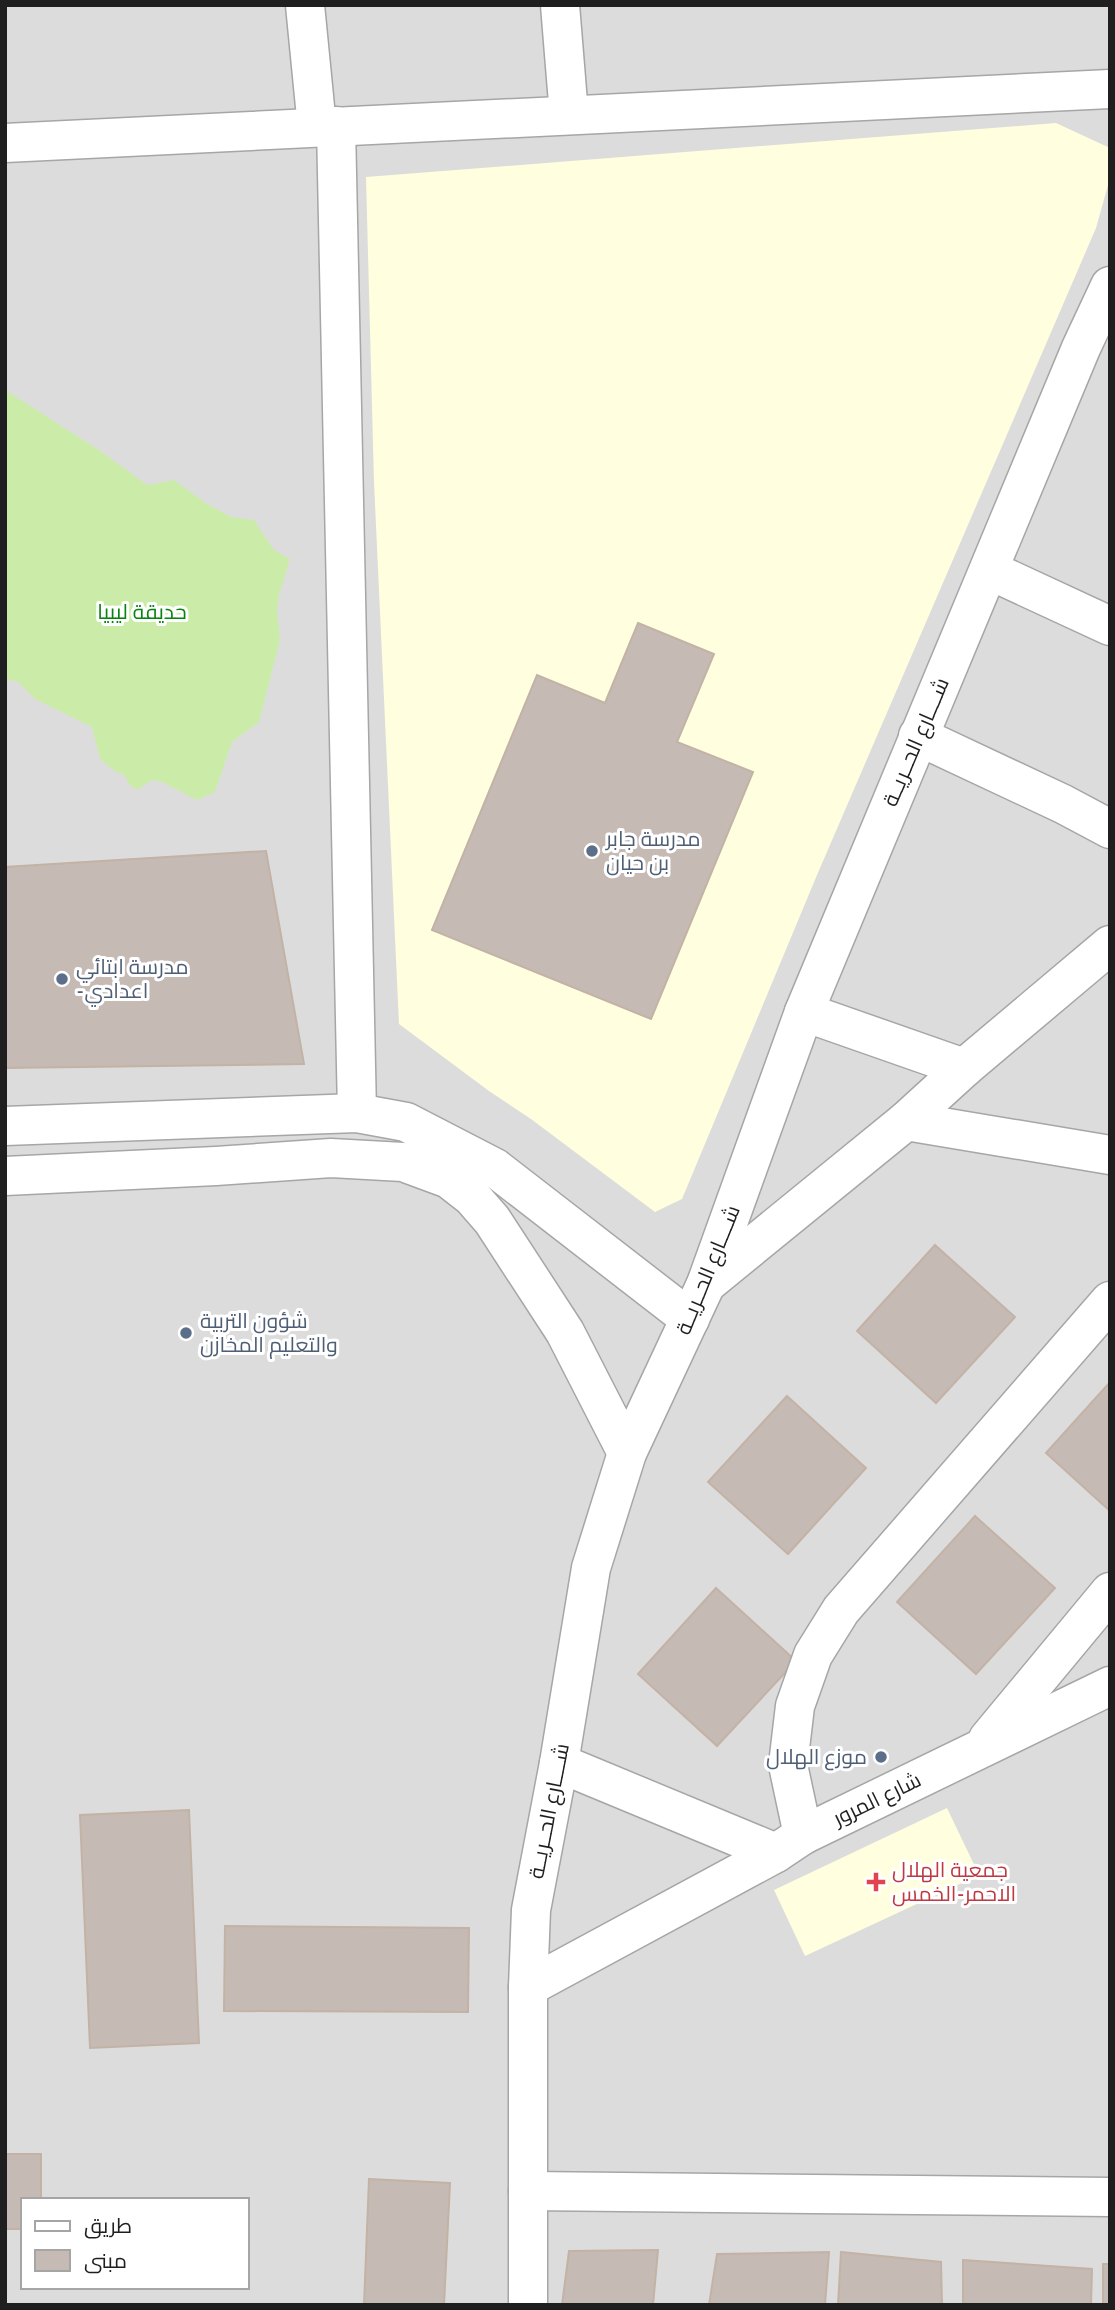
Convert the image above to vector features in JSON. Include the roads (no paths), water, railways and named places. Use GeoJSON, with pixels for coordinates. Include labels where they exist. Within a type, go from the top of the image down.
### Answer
{"type":"FeatureCollection","features":[{"type":"Feature","properties":{"kind":"street"},"geometry":{"type":"LineString","coordinates":[[304,5],[327,126],[358,1113]]}},
{"type":"Feature","properties":{"kind":"street"},"geometry":{"type":"LineString","coordinates":[[560,5],[569,115]]}},
{"type":"Feature","properties":{"kind":"street"},"geometry":{"type":"LineString","coordinates":[[5,143],[1110,89]]}},
{"type":"Feature","properties":{"kind":"street","name":"شــــارع الحــريــة"},"geometry":{"type":"LineString","coordinates":[[528,2305],[528,1987],[531,1910],[559,1763],[591,1568],[627,1452],[706,1284],[804,1012],[918,736],[989,570],[1095,357],[1110,286]]}},
{"type":"Feature","properties":{"kind":"street"},"geometry":{"type":"LineString","coordinates":[[989,570],[1110,626]]}},
{"type":"Feature","properties":{"kind":"street"},"geometry":{"type":"LineString","coordinates":[[918,736],[1110,829]]}},
{"type":"Feature","properties":{"kind":"street"},"geometry":{"type":"LineString","coordinates":[[706,1284],[906,1121],[964,1068],[1110,945]]}},
{"type":"Feature","properties":{"kind":"street"},"geometry":{"type":"LineString","coordinates":[[804,1012],[964,1068]]}},
{"type":"Feature","properties":{"kind":"street"},"geometry":{"type":"LineString","coordinates":[[5,1126],[358,1113],[406,1122],[495,1168],[690,1319]]}},
{"type":"Feature","properties":{"kind":"street"},"geometry":{"type":"LineString","coordinates":[[906,1121],[1110,1155]]}},
{"type":"Feature","properties":{"kind":"street"},"geometry":{"type":"LineString","coordinates":[[5,1176],[331,1158],[403,1162],[449,1179],[472,1197],[492,1220],[565,1332],[627,1452]]}},
{"type":"Feature","properties":{"kind":"street"},"geometry":{"type":"LineString","coordinates":[[559,1763],[790,1844],[788,1765],[795,1706],[813,1655],[841,1610],[1110,1301]]}},
{"type":"Feature","properties":{"kind":"street","name":"شارع المرور"},"geometry":{"type":"LineString","coordinates":[[979,1749],[1110,1592]]}},
{"type":"Feature","properties":{"kind":"street","name":"شارع المرور"},"geometry":{"type":"LineString","coordinates":[[528,1987],[790,1844],[1110,1686]]}},
{"type":"Feature","properties":{"kind":"street"},"geometry":{"type":"LineString","coordinates":[[528,2191],[1110,2197]]}},
{"type":"Feature","properties":{"kind":"place","name":"مدرسة جابر بن حيان"},"geometry":{"type":"Point","coordinates":[592,851]}},
{"type":"Feature","properties":{"kind":"place","name":"مدرسة ابتائي -اعدادي"},"geometry":{"type":"Point","coordinates":[62,979]}},
{"type":"Feature","properties":{"kind":"place","name":"شؤون التربية والتعليم المخازن"},"geometry":{"type":"Point","coordinates":[186,1333]}},
{"type":"Feature","properties":{"kind":"place","name":"موزع الهلال"},"geometry":{"type":"Point","coordinates":[881,1757]}},
{"type":"Feature","properties":{"kind":"place","name":"جمعية الهلال الاحمر-الخمس"},"geometry":{"type":"Point","coordinates":[876,1882]}},
{"type":"Feature","properties":{"kind":"park label","name":"حديقة ليبيا"},"geometry":{"type":"Point","coordinates":[142,612]}}]}
